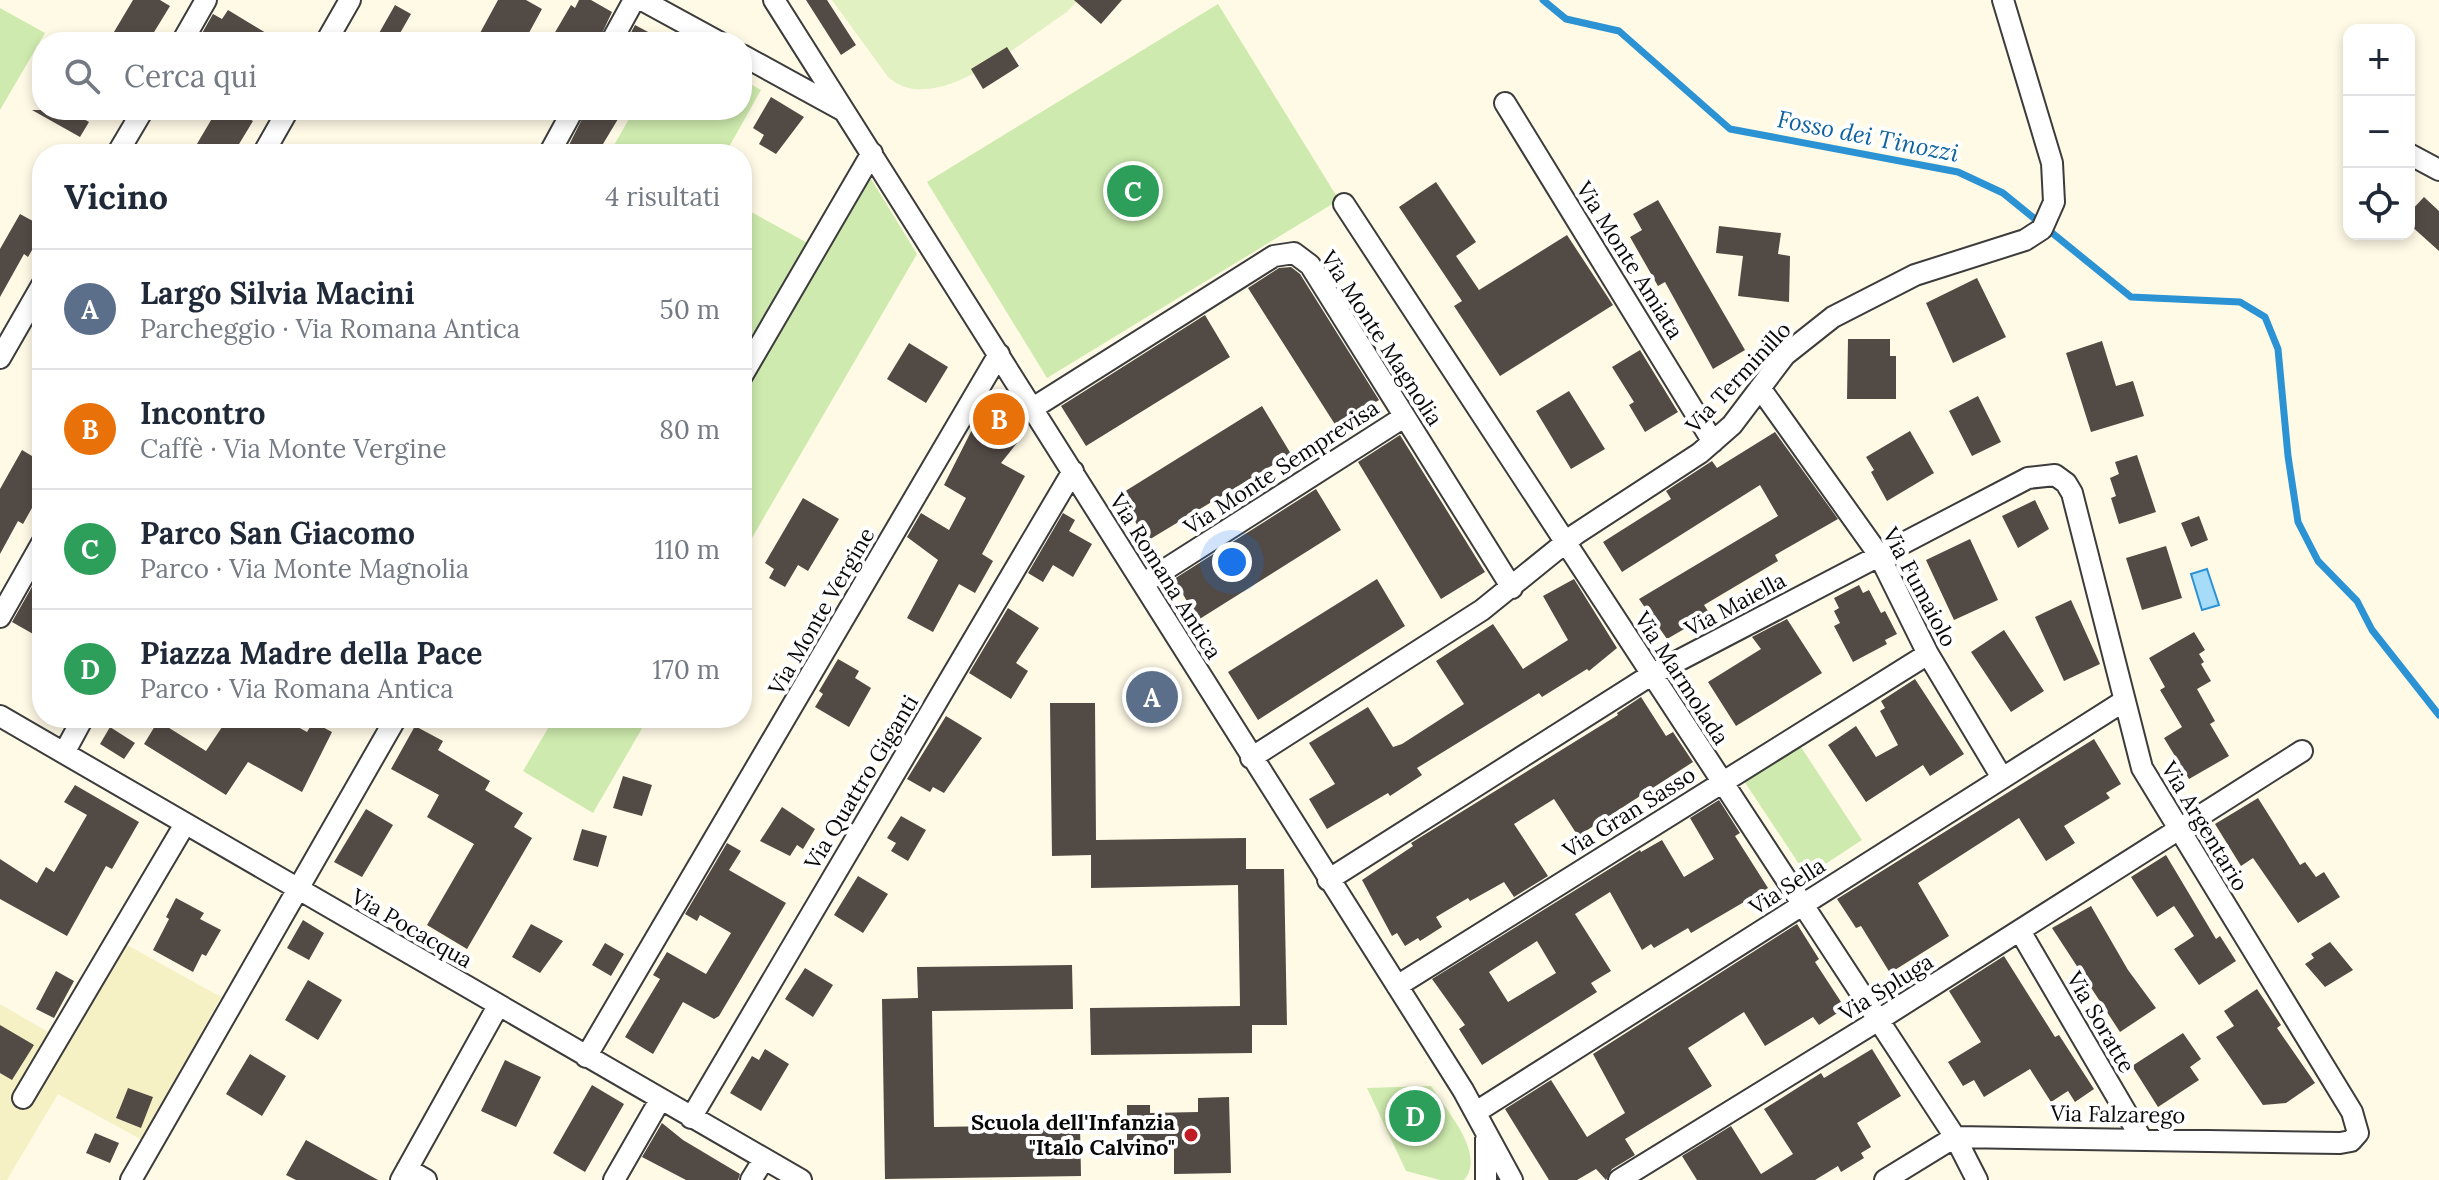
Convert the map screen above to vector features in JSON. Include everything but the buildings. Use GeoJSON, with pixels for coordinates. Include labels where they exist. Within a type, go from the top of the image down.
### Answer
{"type":"FeatureCollection","features":[{"type":"Feature","properties":{"kind":"street"},"geometry":{"type":"LineString","coordinates":[[188,32],[206,0]]}},
{"type":"Feature","properties":{"kind":"street"},"geometry":{"type":"LineString","coordinates":[[332,32],[350,0]]}},
{"type":"Feature","properties":{"kind":"street"},"geometry":{"type":"LineString","coordinates":[[616,32],[634,0]]}},
{"type":"Feature","properties":{"kind":"street"},"geometry":{"type":"LineString","coordinates":[[642,0],[701,32]]}},
{"type":"Feature","properties":{"kind":"street","name":"Via Romana Antica"},"geometry":{"type":"LineString","coordinates":[[774,0],[1479,1117],[1512,1180]]}},
{"type":"Feature","properties":{"kind":"street","name":"Via Terminillo"},"geometry":{"type":"LineString","coordinates":[[1251,758],[1512,588],[1565,542],[1713,442],[1792,348],[1854,304],[1932,268],[2044,225],[2055,194],[2052,163],[2003,0]]}},
{"type":"Feature","properties":{"kind":"street"},"geometry":{"type":"LineString","coordinates":[[752,60],[846,112]]}},
{"type":"Feature","properties":{"kind":"street","name":"Via Monte Amiata"},"geometry":{"type":"LineString","coordinates":[[1505,103],[1713,442]]}},
{"type":"Feature","properties":{"kind":"street"},"geometry":{"type":"LineString","coordinates":[[123,144],[137,120]]}},
{"type":"Feature","properties":{"kind":"street"},"geometry":{"type":"LineString","coordinates":[[269,144],[282,120]]}},
{"type":"Feature","properties":{"kind":"street"},"geometry":{"type":"LineString","coordinates":[[554,144],[568,120]]}},
{"type":"Feature","properties":{"kind":"street"},"geometry":{"type":"LineString","coordinates":[[752,359],[872,153]]}},
{"type":"Feature","properties":{"kind":"street"},"geometry":{"type":"LineString","coordinates":[[2415,157],[2439,170]]}},
{"type":"Feature","properties":{"kind":"street","name":"Via Marmolada"},"geometry":{"type":"LineString","coordinates":[[1344,204],[1955,1137],[1977,1180]]}},
{"type":"Feature","properties":{"kind":"street","name":"Via Monte Magnolia"},"geometry":{"type":"LineString","coordinates":[[1033,408],[1274,256],[1288,252],[1300,255],[1310,265],[1512,588]]}},
{"type":"Feature","properties":{"kind":"street"},"geometry":{"type":"LineString","coordinates":[[0,358],[32,302]]}},
{"type":"Feature","properties":{"kind":"street","name":"Via Monte Vergine"},"geometry":{"type":"LineString","coordinates":[[586,1057],[999,354]]}},
{"type":"Feature","properties":{"kind":"street","name":"Via Fumaiolo"},"geometry":{"type":"LineString","coordinates":[[1760,388],[1879,555],[1928,654],[2001,776]]}},
{"type":"Feature","properties":{"kind":"street","name":"Via Monte Semprevisa"},"geometry":{"type":"LineString","coordinates":[[1144,583],[1404,417]]}},
{"type":"Feature","properties":{"kind":"street","name":"Via Quattro Giganti"},"geometry":{"type":"LineString","coordinates":[[691,1118],[1073,471]]}},
{"type":"Feature","properties":{"kind":"street","name":"Via Maiella"},"geometry":{"type":"LineString","coordinates":[[1328,880],[1651,675],[2028,478],[2055,475]]}},
{"type":"Feature","properties":{"kind":"street","name":"Via Argentario"},"geometry":{"type":"LineString","coordinates":[[2055,475],[2066,483],[2072,493],[2142,768],[2178,832],[2352,1112],[2358,1133]]}},
{"type":"Feature","properties":{"kind":"street"},"geometry":{"type":"LineString","coordinates":[[0,617],[32,561]]}},
{"type":"Feature","properties":{"kind":"street","name":"Via Gran Sasso"},"geometry":{"type":"LineString","coordinates":[[1397,986],[1928,654]]}},
{"type":"Feature","properties":{"kind":"street","name":"Via Sella"},"geometry":{"type":"LineString","coordinates":[[1479,1117],[2001,776],[2124,701]]}},
{"type":"Feature","properties":{"kind":"street","name":"Via Pocacqua"},"geometry":{"type":"LineString","coordinates":[[0,716],[801,1180]]}},
{"type":"Feature","properties":{"kind":"street"},"geometry":{"type":"LineString","coordinates":[[64,753],[78,728]]}},
{"type":"Feature","properties":{"kind":"street"},"geometry":{"type":"LineString","coordinates":[[131,1180],[390,728]]}},
{"type":"Feature","properties":{"kind":"street","name":"Via Spluga"},"geometry":{"type":"LineString","coordinates":[[1619,1180],[2178,832],[2302,751]]}},
{"type":"Feature","properties":{"kind":"street"},"geometry":{"type":"LineString","coordinates":[[23,1098],[185,824]]}},
{"type":"Feature","properties":{"kind":"street","name":"Via Soratte"},"geometry":{"type":"LineString","coordinates":[[2020,931],[2141,1138]]}},
{"type":"Feature","properties":{"kind":"street"},"geometry":{"type":"LineString","coordinates":[[426,1180],[404,1174],[498,1006]]}},
{"type":"Feature","properties":{"kind":"street"},"geometry":{"type":"LineString","coordinates":[[614,1180],[660,1100]]}},
{"type":"Feature","properties":{"kind":"street"},"geometry":{"type":"LineString","coordinates":[[1479,1117],[1488,1157],[1486,1180]]}},
{"type":"Feature","properties":{"kind":"street","name":"Via Falzarego"},"geometry":{"type":"LineString","coordinates":[[1955,1137],[2340,1143],[2351,1141],[2358,1133]]}},
{"type":"Feature","properties":{"kind":"street"},"geometry":{"type":"LineString","coordinates":[[1885,1180],[1955,1137]]}},
{"type":"Feature","properties":{"kind":"street"},"geometry":{"type":"LineString","coordinates":[[751,1180],[764,1159]]}},
{"type":"Feature","properties":{"kind":"shaded area"},"geometry":{"type":"Polygon","coordinates":[[[127,945],[221,997],[142,1140],[58,1094],[7,1180],[0,1180],[0,1004],[67,1043],[127,945]]]}},
{"type":"Feature","properties":{"kind":"green space"},"geometry":{"type":"Polygon","coordinates":[[[832,0],[1078,0],[1067,12],[1004,56],[979,71],[930,89],[907,88],[888,77],[832,0]]]}},
{"type":"Feature","properties":{"kind":"green space"},"geometry":{"type":"Polygon","coordinates":[[[1218,4],[1339,200],[1047,378],[927,182],[1218,4]]]}},
{"type":"Feature","properties":{"kind":"green space"},"geometry":{"type":"Polygon","coordinates":[[[0,8],[43,32],[32,32],[32,55],[0,110],[0,8]]]}},
{"type":"Feature","properties":{"kind":"green space"},"geometry":{"type":"Polygon","coordinates":[[[752,85],[761,90],[752,106],[752,85]]]}},
{"type":"Feature","properties":{"kind":"green space"},"geometry":{"type":"Polygon","coordinates":[[[628,120],[744,120],[731,144],[615,144],[628,120]]]}},
{"type":"Feature","properties":{"kind":"green space"},"geometry":{"type":"Polygon","coordinates":[[[868,174],[917,254],[752,538],[752,212],[824,252],[868,174]]]}},
{"type":"Feature","properties":{"kind":"green space"},"geometry":{"type":"Polygon","coordinates":[[[548,728],[642,728],[593,813],[523,771],[548,728]]]}},
{"type":"Feature","properties":{"kind":"green space"},"geometry":{"type":"Polygon","coordinates":[[[1797,741],[1862,840],[1807,876],[1742,778],[1797,741]]]}},
{"type":"Feature","properties":{"kind":"green space"},"geometry":{"type":"Polygon","coordinates":[[[1431,1086],[1454,1119],[1467,1145],[1471,1158],[1464,1180],[1440,1180],[1406,1171],[1367,1088],[1431,1086]]]}},
{"type":"Feature","properties":{"kind":"water"},"geometry":{"type":"Polygon","coordinates":[[[2207,569],[2219,605],[2202,610],[2191,574],[2207,569]]]}},
{"type":"Feature","properties":{"kind":"waterway","name":"Fosso dei Tinozzi"},"geometry":{"type":"LineString","coordinates":[[1543,0],[1566,19],[1619,31],[1730,129],[1958,172],[2003,193],[2131,297],[2240,302],[2265,317],[2278,349],[2298,522],[2318,561],[2357,601],[2372,630],[2439,715]]}},
{"type":"Feature","properties":{"kind":"place","name":"Parco San Giacomo"},"geometry":{"type":"Point","coordinates":[1133,191]}},
{"type":"Feature","properties":{"kind":"place","name":"Incontro"},"geometry":{"type":"Point","coordinates":[999,419]}},
{"type":"Feature","properties":{"kind":"place","name":"Largo Silvia Macini"},"geometry":{"type":"Point","coordinates":[1152,697]}},
{"type":"Feature","properties":{"kind":"place","name":"Piazza Madre della Pace"},"geometry":{"type":"Point","coordinates":[1415,1116]}},
{"type":"Feature","properties":{"kind":"place","name":"Scuola dell'Infanzia \"Italo Calvino\""},"geometry":{"type":"Point","coordinates":[1191,1135]}}]}
